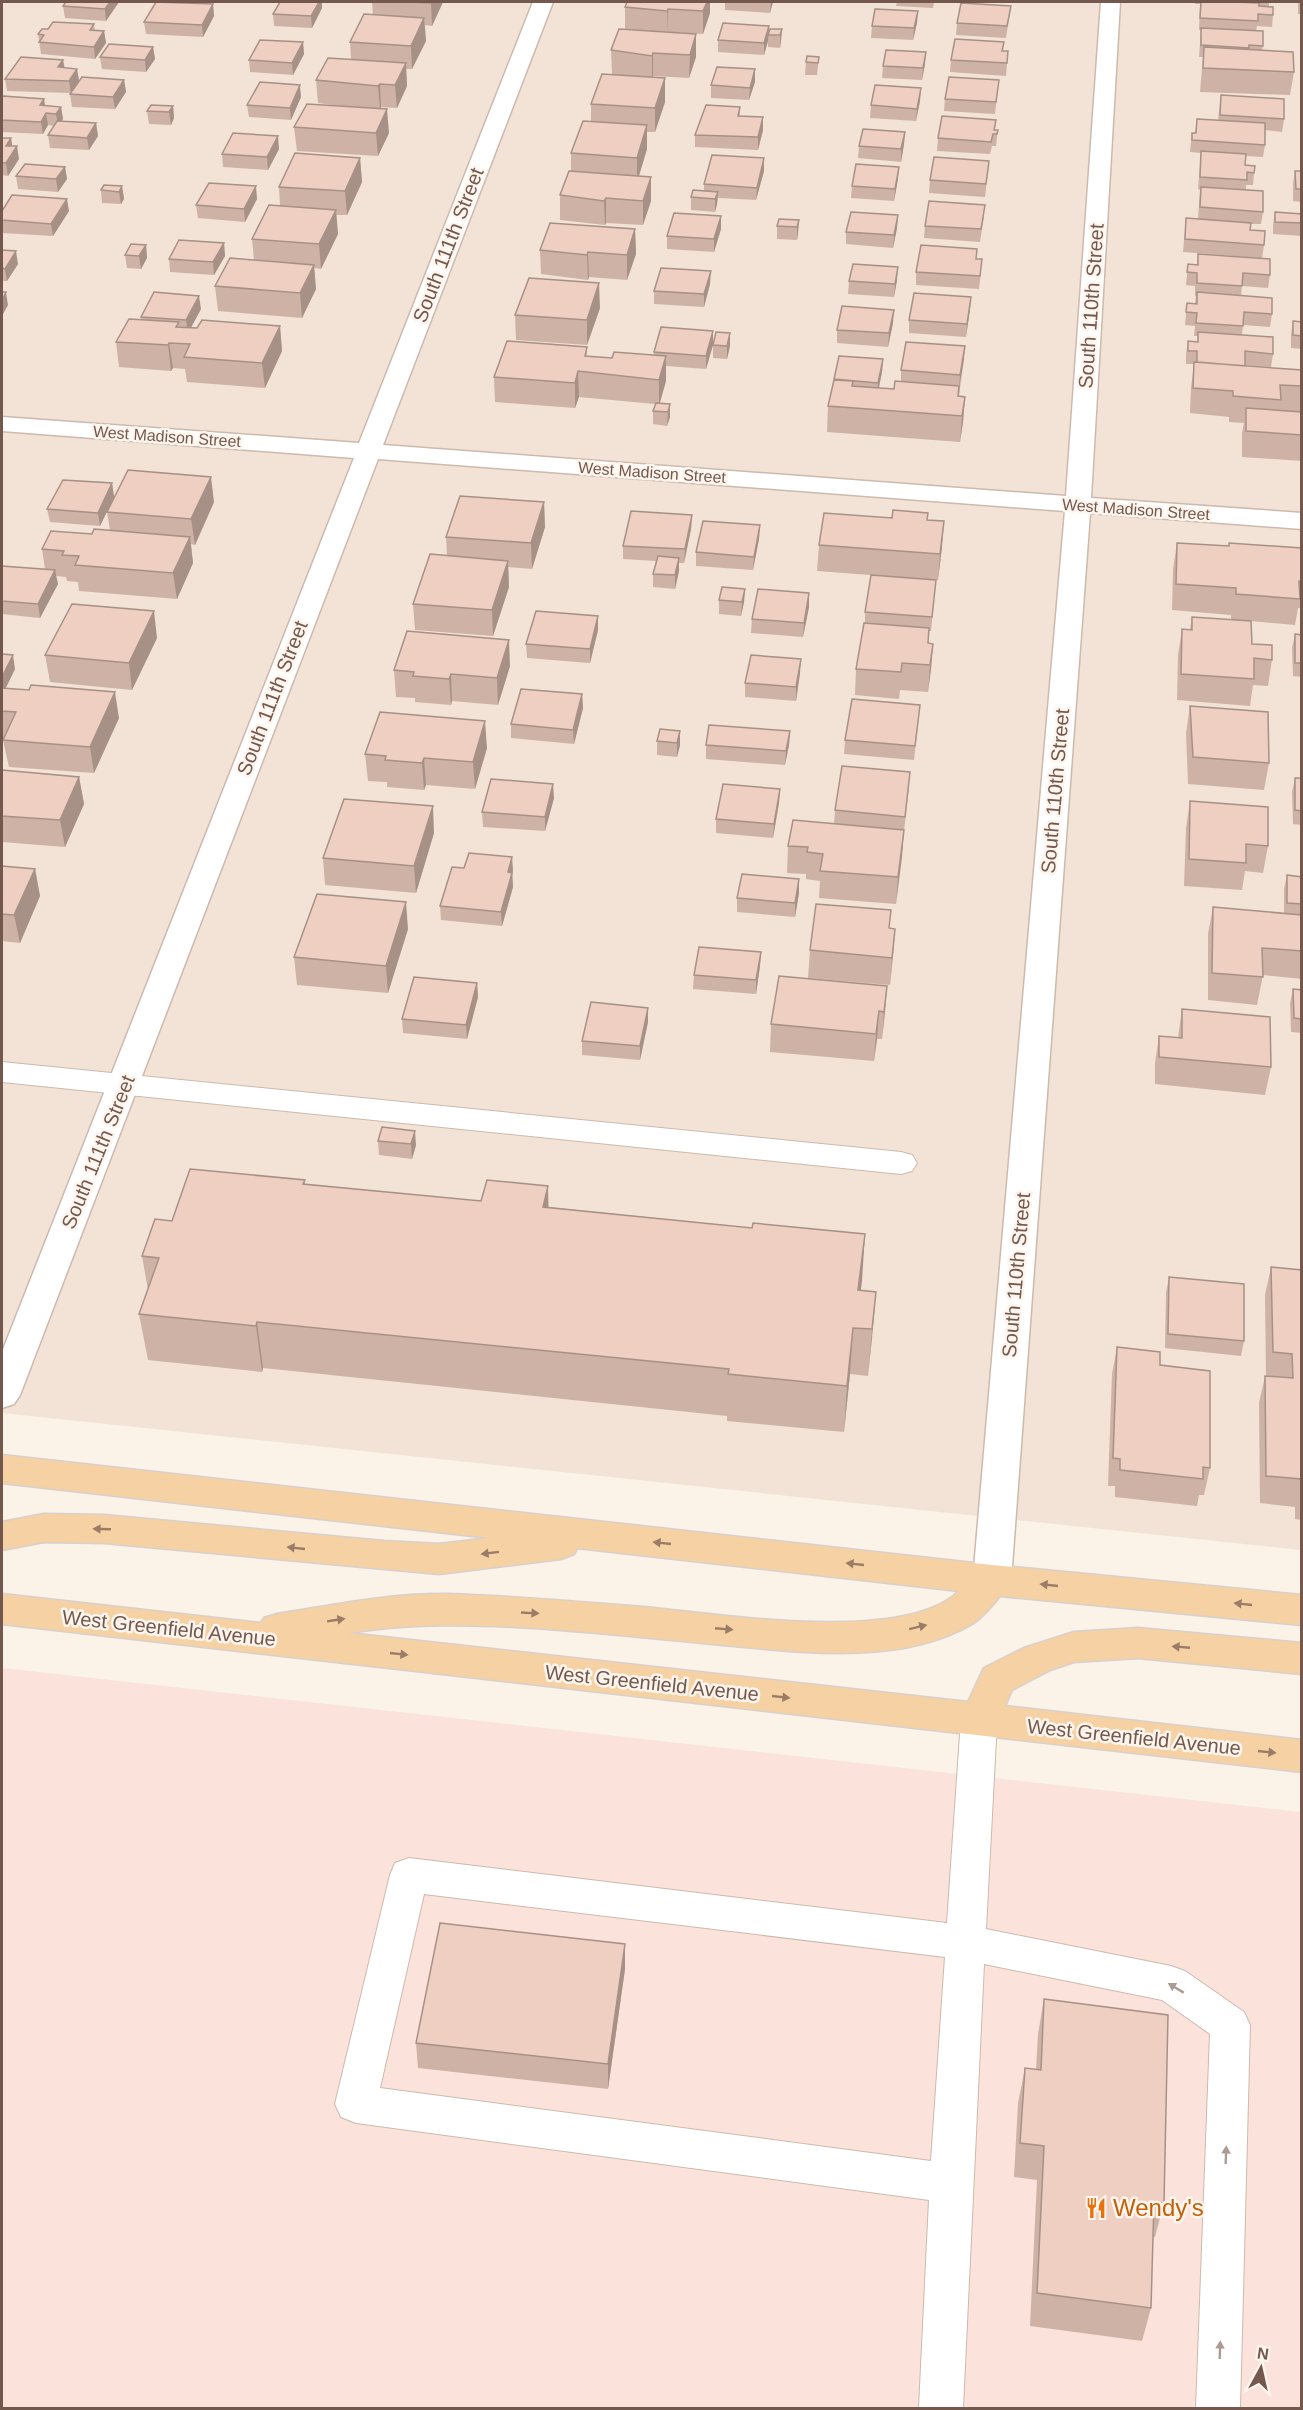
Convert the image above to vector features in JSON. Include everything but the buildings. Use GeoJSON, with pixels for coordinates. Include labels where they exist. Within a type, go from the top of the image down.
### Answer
{"type":"FeatureCollection","features":[{"type":"Feature","properties":{"kind":"main road"},"geometry":{"type":"LineString","coordinates":[[2,1469],[992,1580],[1302,1610]]}},
{"type":"Feature","properties":{"kind":"main road"},"geometry":{"type":"LineString","coordinates":[[2,1536],[44,1528],[104,1528],[372,1555],[439,1559],[610,1537]]}},
{"type":"Feature","properties":{"kind":"main road"},"geometry":{"type":"LineString","coordinates":[[237,1636],[394,1610],[447,1609],[534,1613],[819,1638],[866,1636],[918,1628],[957,1615],[992,1580]]}},
{"type":"Feature","properties":{"kind":"main road","name":"West Greenfield Avenue"},"geometry":{"type":"LineString","coordinates":[[2,1610],[1302,1756]]}},
{"type":"Feature","properties":{"kind":"main road"},"geometry":{"type":"LineString","coordinates":[[979,1720],[998,1679],[1036,1659],[1074,1647],[1138,1643],[1302,1659]]}},
{"type":"Feature","properties":{"kind":"street","name":"South 111th Street"},"geometry":{"type":"LineString","coordinates":[[2,1395],[125,1084],[367,451],[543,2]]}},
{"type":"Feature","properties":{"kind":"street","name":"South 110th Street"},"geometry":{"type":"LineString","coordinates":[[992,1580],[1078,505],[1111,2]]}},
{"type":"Feature","properties":{"kind":"street","name":"West Madison Street"},"geometry":{"type":"LineString","coordinates":[[2,424],[1302,521]]}},
{"type":"Feature","properties":{"kind":"lane"},"geometry":{"type":"LineString","coordinates":[[2,1072],[901,1163]]}},
{"type":"Feature","properties":{"kind":"lane"},"geometry":{"type":"LineString","coordinates":[[941,2409],[964,1942],[979,1720]]}},
{"type":"Feature","properties":{"kind":"lane"},"geometry":{"type":"LineString","coordinates":[[951,2183],[356,2104],[409,1875],[964,1942],[1171,1984],[1230,2025],[1218,2409]]}},
{"type":"Feature","properties":{"kind":"shaded area"},"geometry":{"type":"Polygon","coordinates":[[[2,2],[1301,2],[1301,1550],[2,1413],[2,2]]]}},
{"type":"Feature","properties":{"kind":"shaded area"},"geometry":{"type":"Polygon","coordinates":[[[2,1668],[1301,1812],[1301,2408],[2,2408],[2,1668]]]}},
{"type":"Feature","properties":{"kind":"place","name":"Wendy's"},"geometry":{"type":"Point","coordinates":[1096,2208]}}]}
